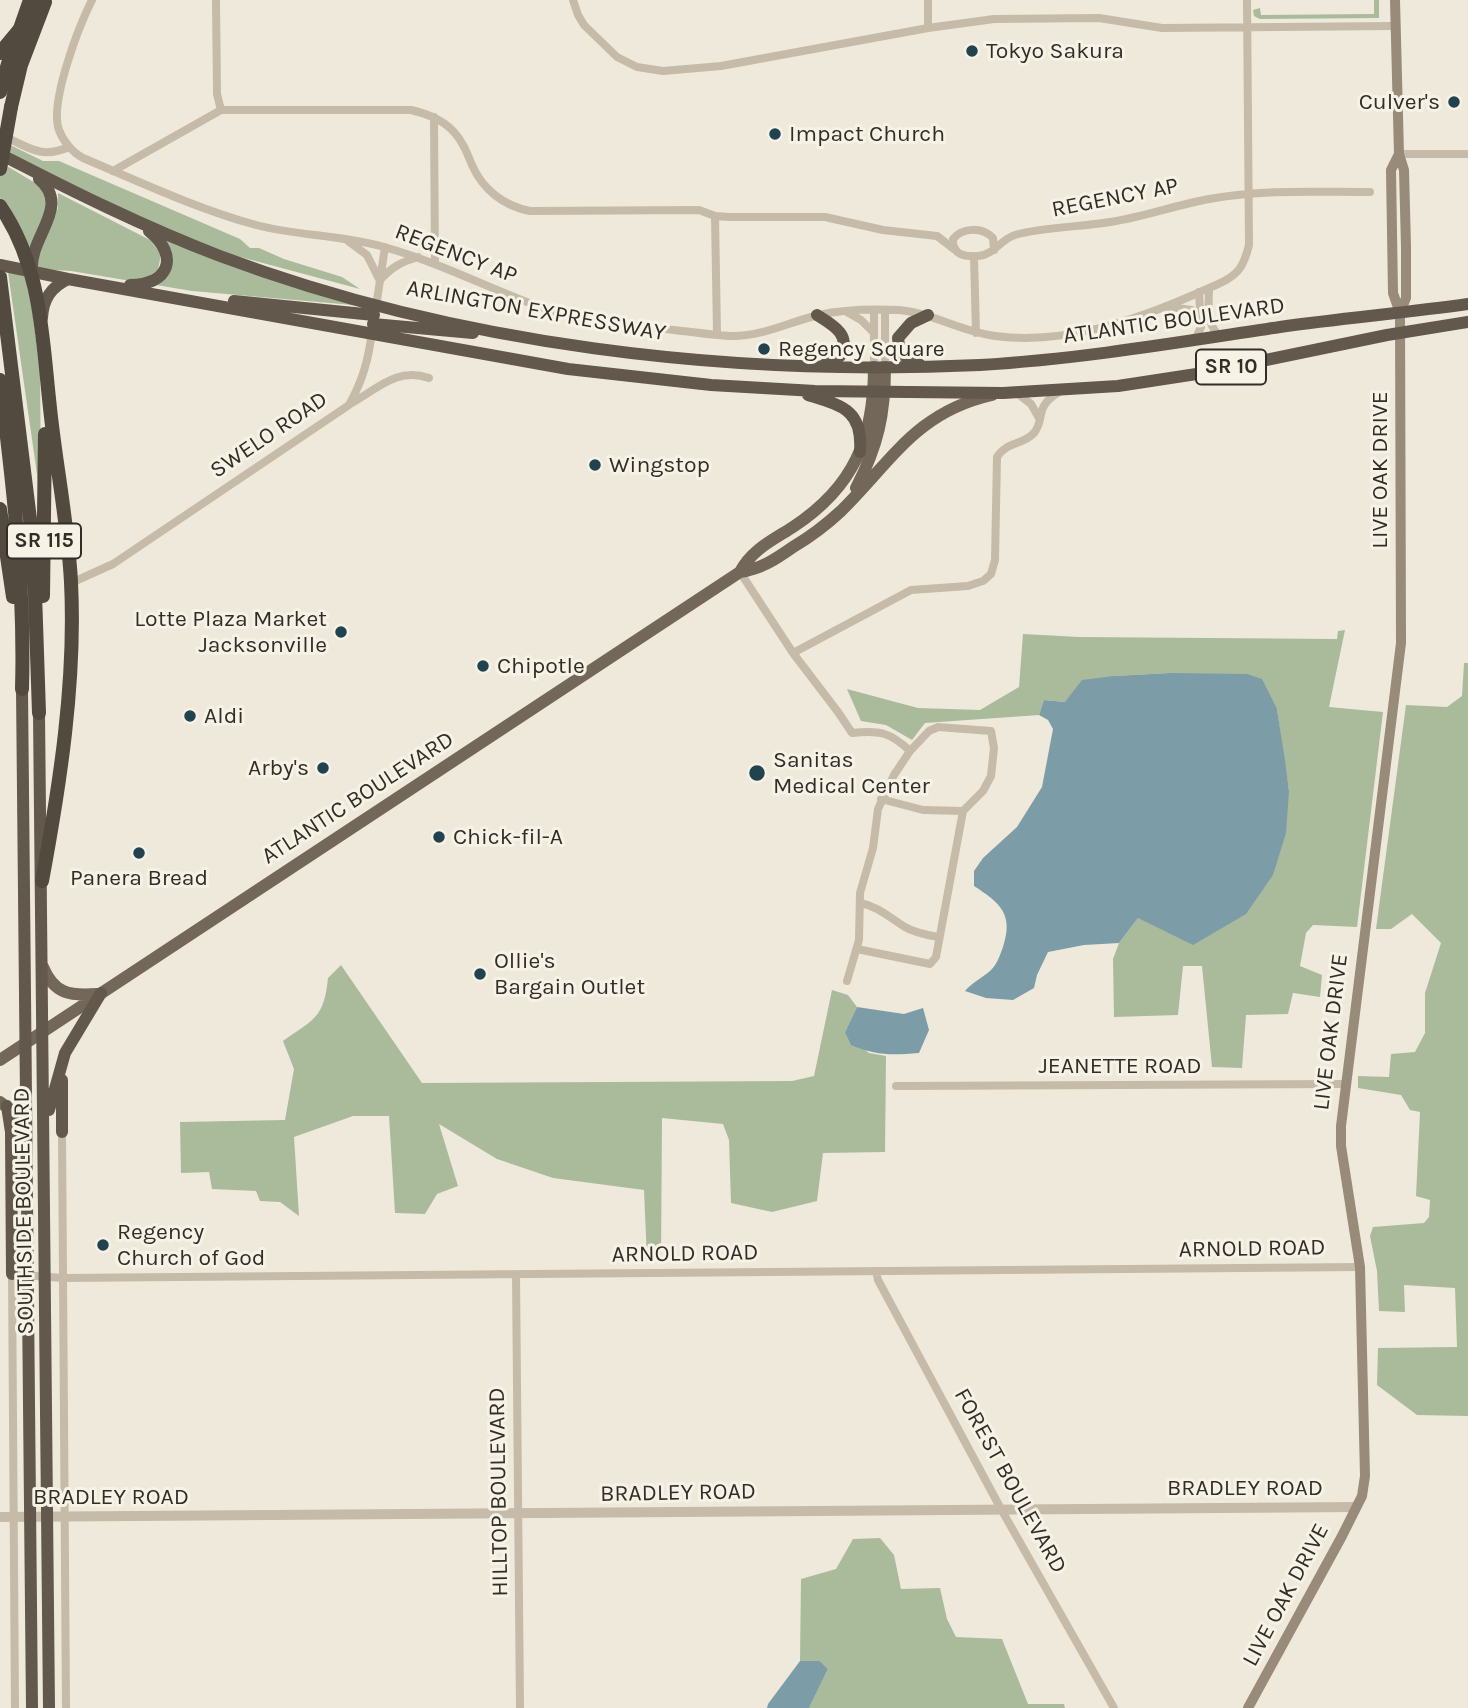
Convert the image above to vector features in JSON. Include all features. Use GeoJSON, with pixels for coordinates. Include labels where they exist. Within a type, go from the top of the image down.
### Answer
{"type":"FeatureCollection","features":[{"type":"Feature","properties":{"kind":"highway"},"geometry":{"type":"LineString","coordinates":[[0,92],[30,0]]}},
{"type":"Feature","properties":{"kind":"highway"},"geometry":{"type":"LineString","coordinates":[[0,53],[45,0]]}},
{"type":"Feature","properties":{"kind":"highway"},"geometry":{"type":"LineString","coordinates":[[0,169],[21,65],[45,0]]}},
{"type":"Feature","properties":{"kind":"highway","name":"ARLINGTON EXPRESSWAY"},"geometry":{"type":"LineString","coordinates":[[0,154],[132,220],[374,319],[590,372],[783,390],[879,392]]}},
{"type":"Feature","properties":{"kind":"highway"},"geometry":{"type":"LineString","coordinates":[[16,163],[44,183],[53,199],[34,251],[32,272]]}},
{"type":"Feature","properties":{"kind":"highway","name":"SR 115"},"geometry":{"type":"LineString","coordinates":[[0,206],[14,227],[32,272],[42,322],[45,369],[44,570],[39,713]]}},
{"type":"Feature","properties":{"kind":"highway"},"geometry":{"type":"LineString","coordinates":[[91,283],[146,284],[157,280],[164,272],[168,260],[165,247],[155,236],[132,220]]}},
{"type":"Feature","properties":{"kind":"highway","name":"ARLINGTON EXPRESSWAY"},"geometry":{"type":"LineString","coordinates":[[0,265],[160,295],[374,319],[464,324],[564,342],[679,357],[880,367]]}},
{"type":"Feature","properties":{"kind":"highway"},"geometry":{"type":"LineString","coordinates":[[0,277],[30,519],[39,713]]}},
{"type":"Feature","properties":{"kind":"highway"},"geometry":{"type":"LineString","coordinates":[[42,322],[46,298],[57,285],[68,279]]}},
{"type":"Feature","properties":{"kind":"highway"},"geometry":{"type":"LineString","coordinates":[[160,295],[564,342]]}},
{"type":"Feature","properties":{"kind":"highway","name":"ATLANTIC BOULEVARD"},"geometry":{"type":"LineString","coordinates":[[880,367],[1067,358],[1468,304]]}},
{"type":"Feature","properties":{"kind":"highway"},"geometry":{"type":"LineString","coordinates":[[817,315],[837,328],[843,336],[844,344],[840,356],[823,366]]}},
{"type":"Feature","properties":{"kind":"highway"},"geometry":{"type":"LineString","coordinates":[[923,366],[900,353],[898,338],[911,323],[928,315]]}},
{"type":"Feature","properties":{"kind":"highway","name":"ATLANTIC BOULEVARD"},"geometry":{"type":"LineString","coordinates":[[879,392],[1017,393],[1175,378],[1401,332],[1468,323]]}},
{"type":"Feature","properties":{"kind":"highway"},"geometry":{"type":"LineString","coordinates":[[42,881],[57,799],[65,720],[70,667],[71,583],[45,369]]}},
{"type":"Feature","properties":{"kind":"highway"},"geometry":{"type":"LineString","coordinates":[[0,380],[18,523],[24,637],[22,689]]}},
{"type":"Feature","properties":{"kind":"highway"},"geometry":{"type":"LineString","coordinates":[[783,390],[832,402],[850,412],[859,426],[860,452]]}},
{"type":"Feature","properties":{"kind":"highway","name":"SR 115"},"geometry":{"type":"LineString","coordinates":[[0,509],[14,603],[22,689]]}},
{"type":"Feature","properties":{"kind":"highway","name":"SOUTHSIDE BOULEVARD"},"geometry":{"type":"LineString","coordinates":[[22,689],[32,1708]]}},
{"type":"Feature","properties":{"kind":"highway","name":"SOUTHSIDE BOULEVARD"},"geometry":{"type":"LineString","coordinates":[[39,713],[49,1708]]}},
{"type":"Feature","properties":{"kind":"highway"},"geometry":{"type":"LineString","coordinates":[[44,1133],[65,1054],[101,993]]}},
{"type":"Feature","properties":{"kind":"highway"},"geometry":{"type":"LineString","coordinates":[[62,1132],[61,1090],[65,1054]]}},
{"type":"Feature","properties":{"kind":"highway"},"geometry":{"type":"LineString","coordinates":[[4,1104],[11,1132],[12,1273]]}},
{"type":"Feature","properties":{"kind":"main road","name":"LIVE OAK DRIVE"},"geometry":{"type":"LineString","coordinates":[[1248,1708],[1362,1496],[1365,1476],[1360,1267],[1341,1146],[1345,1084],[1401,643],[1401,332],[1400,313],[1393,293],[1391,170],[1399,154],[1395,0]]}},
{"type":"Feature","properties":{"kind":"main road","name":"ATLANTIC BOULEVARD"},"geometry":{"type":"LineString","coordinates":[[740,572],[757,550],[805,518],[827,500],[846,478],[860,452],[869,425],[879,392],[880,367]]}},
{"type":"Feature","properties":{"kind":"main road"},"geometry":{"type":"LineString","coordinates":[[845,507],[863,475],[876,443],[882,422],[879,392]]}},
{"type":"Feature","properties":{"kind":"main road","name":"ATLANTIC BOULEVARD"},"geometry":{"type":"LineString","coordinates":[[0,1060],[740,572],[766,565],[818,530],[845,507],[902,443],[929,422],[981,398],[1017,393]]}},
{"type":"Feature","properties":{"kind":"main road"},"geometry":{"type":"LineString","coordinates":[[43,967],[52,984],[64,992],[80,995],[101,993]]}},
{"type":"Feature","properties":{"kind":"main road"},"geometry":{"type":"LineString","coordinates":[[4,1104],[26,1130]]}},
{"type":"Feature","properties":{"kind":"street"},"geometry":{"type":"LineString","coordinates":[[0,134],[43,154],[56,153],[69,147],[59,129],[57,107],[71,56],[92,0]]}},
{"type":"Feature","properties":{"kind":"street"},"geometry":{"type":"LineString","coordinates":[[216,0],[217,94],[221,110]]}},
{"type":"Feature","properties":{"kind":"street"},"geometry":{"type":"LineString","coordinates":[[573,0],[584,25],[617,57],[637,68],[648,70],[687,70],[720,66],[928,28],[994,19],[1099,18],[1161,28],[1395,26]]}},
{"type":"Feature","properties":{"kind":"street"},"geometry":{"type":"LineString","coordinates":[[928,0],[928,28]]}},
{"type":"Feature","properties":{"kind":"street","name":"REGENCY AP"},"geometry":{"type":"LineString","coordinates":[[69,147],[83,158],[165,193],[257,225],[385,247],[418,257],[506,294],[570,316],[615,324],[757,335],[817,315],[886,310],[928,315],[976,333],[1013,338],[1071,334],[1115,325],[1167,307],[1231,277],[1244,262],[1249,245],[1247,0]]}},
{"type":"Feature","properties":{"kind":"street"},"geometry":{"type":"LineString","coordinates":[[113,171],[221,110],[411,110],[434,117],[455,132],[476,174],[489,190],[509,205],[547,212],[699,210],[715,216],[825,217],[883,230],[937,236],[971,230],[990,234],[994,250]]}},
{"type":"Feature","properties":{"kind":"street"},"geometry":{"type":"LineString","coordinates":[[434,117],[435,264]]}},
{"type":"Feature","properties":{"kind":"street"},"geometry":{"type":"LineString","coordinates":[[1399,154],[1468,154]]}},
{"type":"Feature","properties":{"kind":"street","name":"REGENCY AP"},"geometry":{"type":"LineString","coordinates":[[990,234],[1013,235],[1114,222],[1211,198],[1248,194],[1370,192]]}},
{"type":"Feature","properties":{"kind":"street"},"geometry":{"type":"LineString","coordinates":[[715,216],[717,334]]}},
{"type":"Feature","properties":{"kind":"street"},"geometry":{"type":"LineString","coordinates":[[954,249],[953,239],[958,233]]}},
{"type":"Feature","properties":{"kind":"street"},"geometry":{"type":"LineString","coordinates":[[937,236],[957,253],[983,256],[1013,235]]}},
{"type":"Feature","properties":{"kind":"street"},"geometry":{"type":"LineString","coordinates":[[343,238],[367,255],[380,280],[402,261],[418,257]]}},
{"type":"Feature","properties":{"kind":"street","name":"SWELO ROAD"},"geometry":{"type":"LineString","coordinates":[[71,583],[113,564],[349,405],[368,362],[385,247]]}},
{"type":"Feature","properties":{"kind":"street"},"geometry":{"type":"LineString","coordinates":[[974,256],[976,333]]}},
{"type":"Feature","properties":{"kind":"street"},"geometry":{"type":"LineString","coordinates":[[1209,288],[1209,324],[1221,337]]}},
{"type":"Feature","properties":{"kind":"street"},"geometry":{"type":"LineString","coordinates":[[1194,341],[1201,327],[1199,292]]}},
{"type":"Feature","properties":{"kind":"street"},"geometry":{"type":"LineString","coordinates":[[1167,307],[1192,310],[1201,318]]}},
{"type":"Feature","properties":{"kind":"street"},"geometry":{"type":"LineString","coordinates":[[874,310],[874,333],[880,367]]}},
{"type":"Feature","properties":{"kind":"street"},"geometry":{"type":"LineString","coordinates":[[880,367],[886,310]]}},
{"type":"Feature","properties":{"kind":"street"},"geometry":{"type":"LineString","coordinates":[[844,311],[861,320],[874,333]]}},
{"type":"Feature","properties":{"kind":"street"},"geometry":{"type":"LineString","coordinates":[[349,405],[408,373],[429,378]]}},
{"type":"Feature","properties":{"kind":"street"},"geometry":{"type":"LineString","coordinates":[[793,653],[911,590],[968,586],[988,578],[995,560],[997,457],[1005,447],[1032,435],[1045,403],[1060,390]]}},
{"type":"Feature","properties":{"kind":"street"},"geometry":{"type":"LineString","coordinates":[[1017,393],[1031,404],[1039,418]]}},
{"type":"Feature","properties":{"kind":"street"},"geometry":{"type":"LineString","coordinates":[[740,572],[793,653],[852,733],[882,733],[892,736],[910,751]]}},
{"type":"Feature","properties":{"kind":"street"},"geometry":{"type":"LineString","coordinates":[[847,981],[857,949],[860,893],[873,848],[881,799],[910,751],[929,731],[938,727],[991,731],[994,748],[989,783],[963,811],[936,957],[930,964],[857,949]]}},
{"type":"Feature","properties":{"kind":"street"},"geometry":{"type":"LineString","coordinates":[[881,799],[923,810],[963,811]]}},
{"type":"Feature","properties":{"kind":"street"},"geometry":{"type":"LineString","coordinates":[[860,903],[879,909],[906,928],[938,937]]}},
{"type":"Feature","properties":{"kind":"street","name":"JEANETTE ROAD"},"geometry":{"type":"LineString","coordinates":[[896,1086],[1345,1084]]}},
{"type":"Feature","properties":{"kind":"street"},"geometry":{"type":"LineString","coordinates":[[62,1132],[66,1708]]}},
{"type":"Feature","properties":{"kind":"street","name":"ARNOLD ROAD"},"geometry":{"type":"LineString","coordinates":[[12,1273],[62,1278],[1360,1267]]}},
{"type":"Feature","properties":{"kind":"street","name":"FOREST BOULEVARD"},"geometry":{"type":"LineString","coordinates":[[876,1271],[878,1280],[1000,1509],[1114,1708]]}},
{"type":"Feature","properties":{"kind":"street"},"geometry":{"type":"LineString","coordinates":[[12,1273],[15,1708]]}},
{"type":"Feature","properties":{"kind":"street","name":"HILLTOP BOULEVARD"},"geometry":{"type":"LineString","coordinates":[[516,1275],[520,1708]]}},
{"type":"Feature","properties":{"kind":"street","name":"BRADLEY ROAD"},"geometry":{"type":"LineString","coordinates":[[0,1517],[1356,1507]]}},
{"type":"Feature","properties":{"kind":"green space"},"geometry":{"type":"Polygon","coordinates":[[[1374,0],[1379,0],[1379,18],[1260,19],[1254,16],[1253,10],[1260,8],[1261,15],[1374,14],[1374,0]]]}},
{"type":"Feature","properties":{"kind":"green space"},"geometry":{"type":"Polygon","coordinates":[[[0,140],[43,161],[59,161],[240,239],[250,248],[259,248],[284,259],[342,277],[360,289],[233,255],[147,221],[19,158],[0,146],[0,140]]]}},
{"type":"Feature","properties":{"kind":"green space"},"geometry":{"type":"Polygon","coordinates":[[[0,162],[37,184],[50,201],[29,250],[0,198],[0,162]]]}},
{"type":"Feature","properties":{"kind":"green space"},"geometry":{"type":"Polygon","coordinates":[[[58,193],[150,240],[161,254],[158,270],[144,279],[125,280],[71,271],[37,269],[35,263],[58,208],[58,193]]]}},
{"type":"Feature","properties":{"kind":"green space"},"geometry":{"type":"Polygon","coordinates":[[[166,239],[364,306],[192,291],[156,285],[166,239]]]}},
{"type":"Feature","properties":{"kind":"green space"},"geometry":{"type":"Polygon","coordinates":[[[8,272],[28,277],[40,372],[41,481],[38,481],[8,272]]]}},
{"type":"Feature","properties":{"kind":"green space"},"geometry":{"type":"Polygon","coordinates":[[[1345,630],[1329,707],[1383,712],[1357,927],[1313,925],[1306,933],[1300,966],[1322,975],[1320,997],[1293,993],[1288,1014],[1246,1015],[1242,1068],[1212,1067],[1202,966],[1183,966],[1178,1015],[1114,1017],[1113,959],[1119,943],[1138,918],[1289,791],[1277,709],[1170,673],[1114,676],[1065,702],[1044,700],[1039,715],[925,723],[912,740],[886,725],[861,721],[847,689],[918,708],[980,710],[1019,687],[1023,634],[1079,637],[1337,639],[1338,631],[1345,630]]]}},
{"type":"Feature","properties":{"kind":"green space"},"geometry":{"type":"Polygon","coordinates":[[[1464,663],[1468,663],[1468,1416],[1417,1415],[1377,1385],[1378,1348],[1457,1347],[1455,1288],[1404,1285],[1405,1312],[1379,1311],[1377,1271],[1370,1236],[1373,1227],[1424,1223],[1429,1217],[1430,1200],[1416,1196],[1420,1112],[1410,1110],[1401,1095],[1358,1088],[1358,1076],[1389,1077],[1391,1054],[1415,1052],[1425,1033],[1425,993],[1441,943],[1412,914],[1391,929],[1376,929],[1406,705],[1447,707],[1462,696],[1464,663]]]}},
{"type":"Feature","properties":{"kind":"green space"},"geometry":{"type":"Polygon","coordinates":[[[341,965],[422,1083],[792,1081],[814,1076],[832,990],[848,995],[857,1007],[845,1032],[869,1053],[886,1056],[885,1152],[823,1153],[817,1201],[772,1212],[731,1203],[729,1140],[723,1124],[662,1118],[661,1260],[647,1260],[644,1190],[553,1178],[497,1159],[439,1124],[458,1186],[437,1194],[425,1214],[395,1213],[389,1116],[353,1116],[294,1137],[299,1216],[280,1202],[260,1201],[256,1191],[212,1189],[209,1172],[181,1173],[180,1122],[285,1120],[294,1069],[283,1041],[316,1016],[324,1002],[328,978],[341,965]]]}},
{"type":"Feature","properties":{"kind":"green space"},"geometry":{"type":"Polygon","coordinates":[[[880,1538],[894,1555],[901,1589],[940,1588],[947,1619],[956,1637],[1002,1639],[1028,1704],[1064,1704],[1065,1708],[809,1708],[828,1669],[820,1661],[800,1661],[801,1579],[836,1569],[853,1539],[880,1538]]]}},
{"type":"Feature","properties":{"kind":"water"},"geometry":{"type":"Polygon","coordinates":[[[1170,673],[1247,674],[1262,679],[1277,709],[1289,791],[1286,833],[1273,875],[1246,914],[1193,945],[1138,918],[1119,943],[1084,945],[1048,952],[1034,988],[1013,1000],[986,998],[965,991],[992,969],[1006,936],[1006,918],[998,904],[974,886],[974,871],[983,858],[1017,827],[1042,787],[1053,729],[1048,720],[1039,715],[1044,700],[1065,702],[1082,680],[1170,673]]]}},
{"type":"Feature","properties":{"kind":"water"},"geometry":{"type":"Polygon","coordinates":[[[857,1007],[904,1014],[923,1008],[929,1030],[919,1053],[885,1054],[851,1045],[845,1032],[857,1007]]]}},
{"type":"Feature","properties":{"kind":"water"},"geometry":{"type":"Polygon","coordinates":[[[800,1661],[820,1661],[828,1669],[809,1708],[767,1708],[768,1704],[800,1661]]]}},
{"type":"Feature","properties":{"kind":"place","name":"Tokyo Sakura"},"geometry":{"type":"Point","coordinates":[972,51]}},
{"type":"Feature","properties":{"kind":"place","name":"Culver's"},"geometry":{"type":"Point","coordinates":[1454,102]}},
{"type":"Feature","properties":{"kind":"place","name":"Impact Church"},"geometry":{"type":"Point","coordinates":[775,134]}},
{"type":"Feature","properties":{"kind":"place","name":"Regency Square"},"geometry":{"type":"Point","coordinates":[764,349]}},
{"type":"Feature","properties":{"kind":"place","name":"Wingstop"},"geometry":{"type":"Point","coordinates":[595,465]}},
{"type":"Feature","properties":{"kind":"place","name":"Lotte Plaza Market Jacksonville"},"geometry":{"type":"Point","coordinates":[341,632]}},
{"type":"Feature","properties":{"kind":"place","name":"Chipotle"},"geometry":{"type":"Point","coordinates":[483,666]}},
{"type":"Feature","properties":{"kind":"place","name":"Aldi"},"geometry":{"type":"Point","coordinates":[190,716]}},
{"type":"Feature","properties":{"kind":"place","name":"Arby's"},"geometry":{"type":"Point","coordinates":[323,768]}},
{"type":"Feature","properties":{"kind":"place","name":"Sanitas Medical Center"},"geometry":{"type":"Point","coordinates":[757,773]}},
{"type":"Feature","properties":{"kind":"place","name":"Chick-fil-A"},"geometry":{"type":"Point","coordinates":[439,837]}},
{"type":"Feature","properties":{"kind":"place","name":"Panera Bread"},"geometry":{"type":"Point","coordinates":[139,853]}},
{"type":"Feature","properties":{"kind":"place","name":"Ollie's Bargain Outlet"},"geometry":{"type":"Point","coordinates":[480,974]}},
{"type":"Feature","properties":{"kind":"place","name":"Regency Church of God"},"geometry":{"type":"Point","coordinates":[103,1245]}}]}
